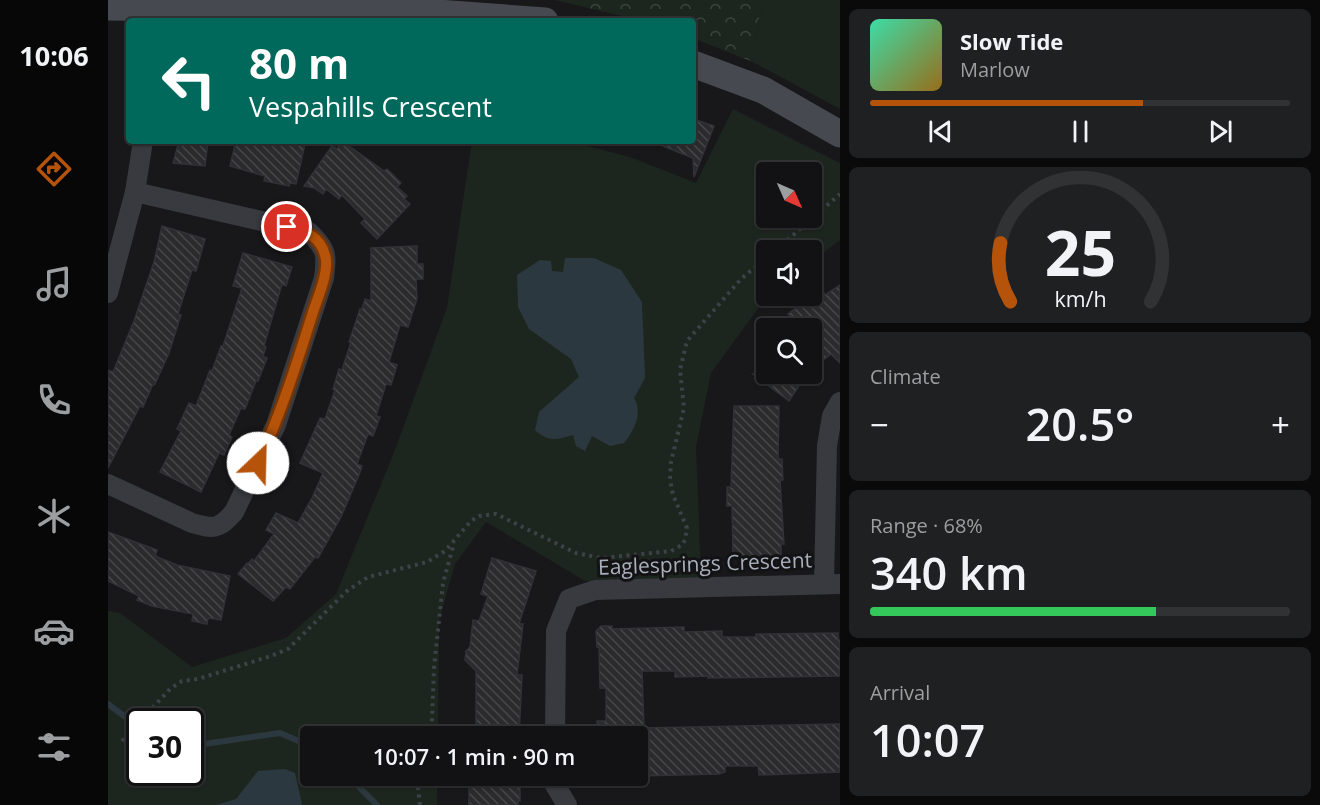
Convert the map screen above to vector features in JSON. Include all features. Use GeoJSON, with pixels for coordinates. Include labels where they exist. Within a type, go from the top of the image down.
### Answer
{"type":"FeatureCollection","features":[{"type":"Feature","properties":{"kind":"street"},"geometry":{"type":"LineString","coordinates":[[108,7],[150,14],[318,10],[359,4],[512,18]]}},
{"type":"Feature","properties":{"kind":"street"},"geometry":{"type":"LineString","coordinates":[[696,65],[763,90],[840,134]]}},
{"type":"Feature","properties":{"kind":"street"},"geometry":{"type":"LineString","coordinates":[[108,293],[120,256],[135,192],[143,144]]}},
{"type":"Feature","properties":{"kind":"street"},"geometry":{"type":"LineString","coordinates":[[108,484],[192,523],[218,527],[227,521],[234,512],[276,425],[324,278],[327,257],[321,244],[309,232],[135,192]]}},
{"type":"Feature","properties":{"kind":"street"},"geometry":{"type":"LineString","coordinates":[[832,584],[827,446],[832,416],[840,402]]}},
{"type":"Feature","properties":{"kind":"street","name":"Eaglesprings Crescent"},"geometry":{"type":"LineString","coordinates":[[555,726],[556,631],[569,599],[595,590],[832,584]]}},
{"type":"Feature","properties":{"kind":"street"},"geometry":{"type":"LineString","coordinates":[[556,786],[567,805]]}},
{"type":"Feature","properties":{"kind":"path"},"geometry":{"type":"LineString","coordinates":[[787,240],[840,194]]}},
{"type":"Feature","properties":{"kind":"path"},"geometry":{"type":"LineString","coordinates":[[122,741],[170,689],[182,681],[198,679],[288,649],[347,591],[368,577],[427,562],[445,551],[471,521],[487,514],[504,518],[576,553],[601,558],[671,551],[682,545],[686,540],[687,528],[669,479],[684,408],[680,370],[687,341],[741,279],[756,266]]}},
{"type":"Feature","properties":{"kind":"path"},"geometry":{"type":"LineString","coordinates":[[431,726],[442,583],[456,539]]}},
{"type":"Feature","properties":{"kind":"path"},"geometry":{"type":"LineString","coordinates":[[418,786],[420,805]]}},
{"type":"Feature","properties":{"kind":"green space"},"geometry":{"type":"Polygon","coordinates":[[[555,0],[762,0],[753,62],[696,39],[696,18],[630,18],[555,0]]]}},
{"type":"Feature","properties":{"kind":"green space"},"geometry":{"type":"Polygon","coordinates":[[[762,0],[840,0],[840,109],[753,62],[762,0]]]}},
{"type":"Feature","properties":{"kind":"green space"},"geometry":{"type":"Polygon","coordinates":[[[733,109],[840,163],[840,240],[822,254],[822,240],[756,240],[756,306],[760,306],[711,373],[696,447],[701,578],[585,581],[486,522],[455,564],[439,621],[438,726],[300,726],[300,786],[437,786],[437,805],[108,805],[108,611],[120,613],[192,667],[286,638],[336,594],[395,450],[447,308],[472,144],[580,144],[630,157],[696,183],[733,109]]]}},
{"type":"Feature","properties":{"kind":"shaded area"},"geometry":{"type":"Polygon","coordinates":[[[565,258],[594,258],[621,270],[642,302],[645,378],[634,398],[638,410],[636,422],[624,443],[610,446],[592,436],[585,451],[576,446],[573,435],[552,439],[544,437],[535,430],[539,412],[579,377],[571,359],[529,329],[518,307],[517,275],[540,260],[551,261],[552,271],[563,272],[565,258]]]}},
{"type":"Feature","properties":{"kind":"shaded area"},"geometry":{"type":"Polygon","coordinates":[[[285,769],[295,773],[301,805],[216,805],[236,799],[258,771],[285,769]]]}},
{"type":"Feature","properties":{"kind":"building"},"geometry":{"type":"Polygon","coordinates":[[[696,120],[714,126],[694,177],[693,158],[658,144],[696,144],[696,120]]]}},
{"type":"Feature","properties":{"kind":"building"},"geometry":{"type":"Polygon","coordinates":[[[178,144],[208,144],[205,166],[173,163],[178,144]]]}},
{"type":"Feature","properties":{"kind":"building"},"geometry":{"type":"Polygon","coordinates":[[[235,144],[305,144],[296,184],[290,183],[289,186],[264,181],[265,176],[230,166],[235,144]]]}},
{"type":"Feature","properties":{"kind":"building"},"geometry":{"type":"Polygon","coordinates":[[[340,144],[346,144],[384,171],[387,169],[401,183],[397,187],[407,196],[404,199],[410,204],[377,239],[361,223],[365,219],[342,195],[339,199],[326,189],[323,194],[314,188],[304,186],[332,146],[337,149],[340,144]]]}},
{"type":"Feature","properties":{"kind":"building"},"geometry":{"type":"Polygon","coordinates":[[[162,226],[205,239],[196,271],[192,270],[178,314],[181,315],[169,353],[143,407],[140,406],[108,468],[108,370],[113,372],[134,321],[154,262],[162,226]]]}},
{"type":"Feature","properties":{"kind":"building"},"geometry":{"type":"Polygon","coordinates":[[[417,246],[417,264],[423,264],[423,279],[416,279],[417,299],[408,327],[400,325],[389,362],[397,365],[391,385],[386,384],[376,416],[380,417],[373,436],[368,434],[357,464],[362,466],[359,475],[341,517],[318,558],[315,557],[290,589],[286,587],[273,601],[238,574],[247,563],[252,559],[254,561],[274,534],[266,530],[276,513],[298,523],[323,473],[300,463],[320,418],[325,419],[335,390],[333,389],[339,369],[342,370],[360,309],[365,299],[371,301],[371,248],[417,246]]]}},
{"type":"Feature","properties":{"kind":"building"},"geometry":{"type":"Polygon","coordinates":[[[243,253],[292,267],[286,286],[282,284],[264,346],[266,347],[263,356],[267,358],[258,381],[256,381],[245,409],[241,408],[229,435],[232,437],[224,455],[219,453],[201,492],[160,472],[181,431],[177,429],[189,403],[196,406],[210,370],[212,371],[221,346],[223,346],[242,288],[233,286],[243,253]]]}},
{"type":"Feature","properties":{"kind":"building"},"geometry":{"type":"Polygon","coordinates":[[[840,285],[840,363],[831,354],[822,361],[822,318],[791,318],[788,314],[798,306],[822,306],[823,291],[825,295],[840,285]]]}},
{"type":"Feature","properties":{"kind":"building"},"geometry":{"type":"Polygon","coordinates":[[[766,384],[800,384],[789,401],[766,384]]]}},
{"type":"Feature","properties":{"kind":"building"},"geometry":{"type":"Polygon","coordinates":[[[734,406],[779,406],[778,459],[782,459],[783,480],[780,480],[784,544],[781,544],[781,555],[733,556],[732,506],[727,506],[727,487],[731,487],[734,406]]]}},
{"type":"Feature","properties":{"kind":"building"},"geometry":{"type":"Polygon","coordinates":[[[108,532],[157,550],[155,556],[177,565],[230,576],[221,620],[208,618],[207,624],[192,621],[193,614],[152,606],[137,600],[139,596],[108,581],[108,532]]]}},
{"type":"Feature","properties":{"kind":"building"},"geometry":{"type":"Polygon","coordinates":[[[492,558],[536,571],[519,624],[523,624],[517,675],[522,675],[519,726],[476,726],[476,671],[465,660],[466,651],[470,647],[473,620],[479,621],[488,596],[481,594],[492,558]]]}},
{"type":"Feature","properties":{"kind":"building"},"geometry":{"type":"Polygon","coordinates":[[[601,626],[612,626],[612,629],[684,627],[684,632],[722,631],[722,637],[756,637],[756,634],[838,633],[840,676],[708,678],[710,676],[675,677],[675,671],[642,671],[644,726],[597,726],[597,721],[606,721],[606,688],[600,688],[599,648],[596,631],[601,626]]]}},
{"type":"Feature","properties":{"kind":"building"},"geometry":{"type":"Polygon","coordinates":[[[840,724],[840,772],[759,775],[758,766],[725,766],[725,772],[648,776],[648,728],[840,724]]]}},
{"type":"Feature","properties":{"kind":"building"},"geometry":{"type":"Polygon","coordinates":[[[469,786],[520,786],[518,805],[469,805],[469,786]]]}},
{"type":"Feature","properties":{"kind":"waterway"},"geometry":{"type":"LineString","coordinates":[[108,704],[126,718]]}},
{"type":"Feature","properties":{"kind":"waterway"},"geometry":{"type":"LineString","coordinates":[[204,744],[280,733],[300,742]]}},
{"type":"Feature","properties":{"kind":"waterway"},"geometry":{"type":"LineString","coordinates":[[358,786],[377,805]]}},
{"type":"Feature","properties":{"kind":"route"},"geometry":{"type":"LineString","coordinates":[[258,463],[276,425],[295,371],[324,278],[327,257],[321,244],[309,232],[287,227]]}}]}
